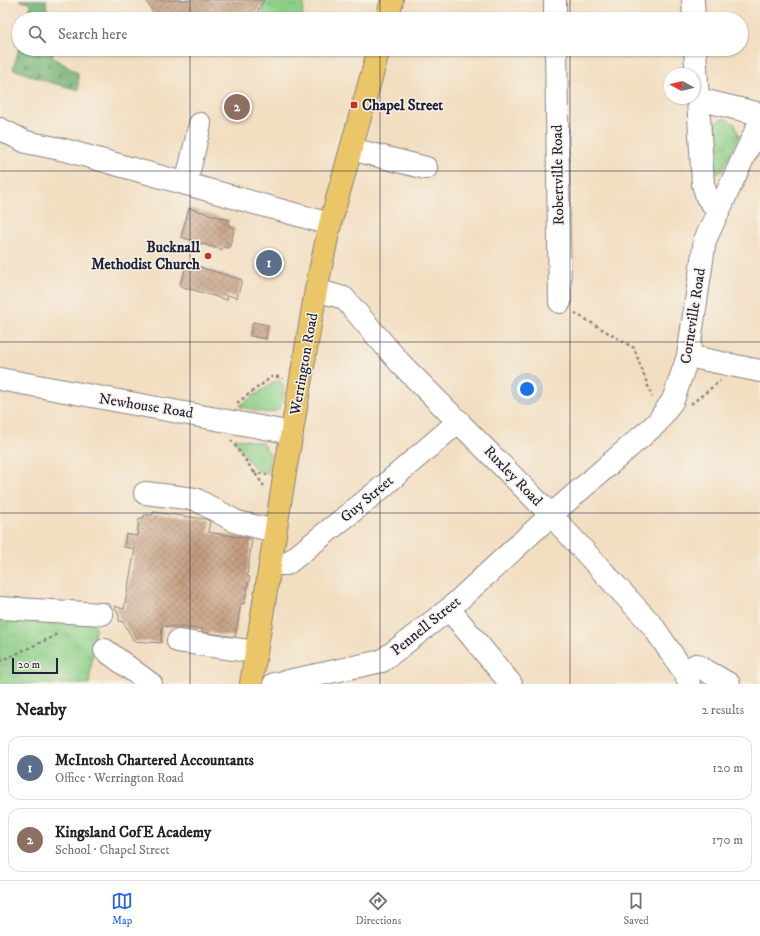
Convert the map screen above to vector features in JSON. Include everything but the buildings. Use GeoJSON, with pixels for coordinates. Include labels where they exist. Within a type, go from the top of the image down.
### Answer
{"type":"FeatureCollection","features":[{"type":"Feature","properties":{"kind":"highway"},"geometry":{"type":"LineString","coordinates":[[389,12],[392,0]]}},
{"type":"Feature","properties":{"kind":"highway","name":"Werrington Road"},"geometry":{"type":"LineString","coordinates":[[251,684],[255,652],[316,290],[330,224],[377,56]]}},
{"type":"Feature","properties":{"kind":"street"},"geometry":{"type":"LineString","coordinates":[[555,0],[555,12]]}},
{"type":"Feature","properties":{"kind":"street"},"geometry":{"type":"LineString","coordinates":[[693,0],[694,12]]}},
{"type":"Feature","properties":{"kind":"street","name":"Robertville Road"},"geometry":{"type":"LineString","coordinates":[[556,56],[560,302]]}},
{"type":"Feature","properties":{"kind":"street"},"geometry":{"type":"LineString","coordinates":[[695,56],[696,68]]}},
{"type":"Feature","properties":{"kind":"street"},"geometry":{"type":"LineString","coordinates":[[700,99],[760,114]]}},
{"type":"Feature","properties":{"kind":"street"},"geometry":{"type":"LineString","coordinates":[[698,104],[703,184],[707,197],[718,211]]}},
{"type":"Feature","properties":{"kind":"street","name":"Corneville Road"},"geometry":{"type":"LineString","coordinates":[[551,515],[650,431],[674,398],[688,356],[704,240],[760,122]]}},
{"type":"Feature","properties":{"kind":"street"},"geometry":{"type":"LineString","coordinates":[[186,184],[200,124]]}},
{"type":"Feature","properties":{"kind":"street"},"geometry":{"type":"LineString","coordinates":[[0,129],[26,142],[65,150],[330,224]]}},
{"type":"Feature","properties":{"kind":"street"},"geometry":{"type":"LineString","coordinates":[[351,149],[426,168]]}},
{"type":"Feature","properties":{"kind":"street","name":"Ruxley Road"},"geometry":{"type":"LineString","coordinates":[[316,290],[344,298],[395,358],[551,515],[652,624],[687,679]]}},
{"type":"Feature","properties":{"kind":"street"},"geometry":{"type":"LineString","coordinates":[[688,356],[760,371]]}},
{"type":"Feature","properties":{"kind":"street","name":"Newhouse Road"},"geometry":{"type":"LineString","coordinates":[[0,379],[292,433]]}},
{"type":"Feature","properties":{"kind":"street","name":"Guy Street"},"geometry":{"type":"LineString","coordinates":[[270,564],[287,564],[379,490],[459,421]]}},
{"type":"Feature","properties":{"kind":"street"},"geometry":{"type":"LineString","coordinates":[[145,493],[195,499],[238,522],[275,531]]}},
{"type":"Feature","properties":{"kind":"street","name":"Pennell Street"},"geometry":{"type":"LineString","coordinates":[[274,684],[382,661],[449,609],[551,515]]}},
{"type":"Feature","properties":{"kind":"street"},"geometry":{"type":"LineString","coordinates":[[0,608],[102,614]]}},
{"type":"Feature","properties":{"kind":"street"},"geometry":{"type":"LineString","coordinates":[[449,609],[511,684]]}},
{"type":"Feature","properties":{"kind":"street"},"geometry":{"type":"LineString","coordinates":[[178,641],[255,652]]}},
{"type":"Feature","properties":{"kind":"street"},"geometry":{"type":"LineString","coordinates":[[105,650],[151,684]]}},
{"type":"Feature","properties":{"kind":"street"},"geometry":{"type":"LineString","coordinates":[[687,679],[696,665],[729,684]]}},
{"type":"Feature","properties":{"kind":"path"},"geometry":{"type":"LineString","coordinates":[[560,302],[567,309],[634,348],[660,419]]}},
{"type":"Feature","properties":{"kind":"path"},"geometry":{"type":"LineString","coordinates":[[674,398],[690,405],[739,366]]}},
{"type":"Feature","properties":{"kind":"path"},"geometry":{"type":"LineString","coordinates":[[0,661],[55,636],[57,611]]}},
{"type":"Feature","properties":{"kind":"green space"},"geometry":{"type":"Polygon","coordinates":[[[19,0],[47,0],[48,12],[29,12],[31,4],[19,0]]]}},
{"type":"Feature","properties":{"kind":"green space"},"geometry":{"type":"Polygon","coordinates":[[[263,0],[304,0],[303,12],[262,12],[263,0]]]}},
{"type":"Feature","properties":{"kind":"green space"},"geometry":{"type":"Polygon","coordinates":[[[17,56],[52,56],[78,73],[78,90],[45,81],[13,69],[17,56]]]}},
{"type":"Feature","properties":{"kind":"green space"},"geometry":{"type":"Polygon","coordinates":[[[722,119],[726,119],[735,124],[739,136],[722,171],[715,174],[713,170],[711,135],[713,128],[722,119]]]}},
{"type":"Feature","properties":{"kind":"green space"},"geometry":{"type":"Polygon","coordinates":[[[276,381],[280,381],[284,386],[282,403],[274,412],[263,412],[241,407],[240,405],[276,381]]]}},
{"type":"Feature","properties":{"kind":"green space"},"geometry":{"type":"Polygon","coordinates":[[[235,438],[262,443],[270,454],[268,473],[256,470],[235,442],[235,438]]]}},
{"type":"Feature","properties":{"kind":"green space"},"geometry":{"type":"Polygon","coordinates":[[[0,614],[96,621],[89,684],[0,684],[0,614]]]}},
{"type":"Feature","properties":{"kind":"place","name":"Chapel Street"},"geometry":{"type":"Point","coordinates":[354,105]}},
{"type":"Feature","properties":{"kind":"place","name":"Kingsland CofE Academy"},"geometry":{"type":"Point","coordinates":[237,107]}},
{"type":"Feature","properties":{"kind":"place","name":"Bucknall Methodist Church"},"geometry":{"type":"Point","coordinates":[208,256]}},
{"type":"Feature","properties":{"kind":"place","name":"McIntosh Chartered Accountants"},"geometry":{"type":"Point","coordinates":[269,263]}}]}
